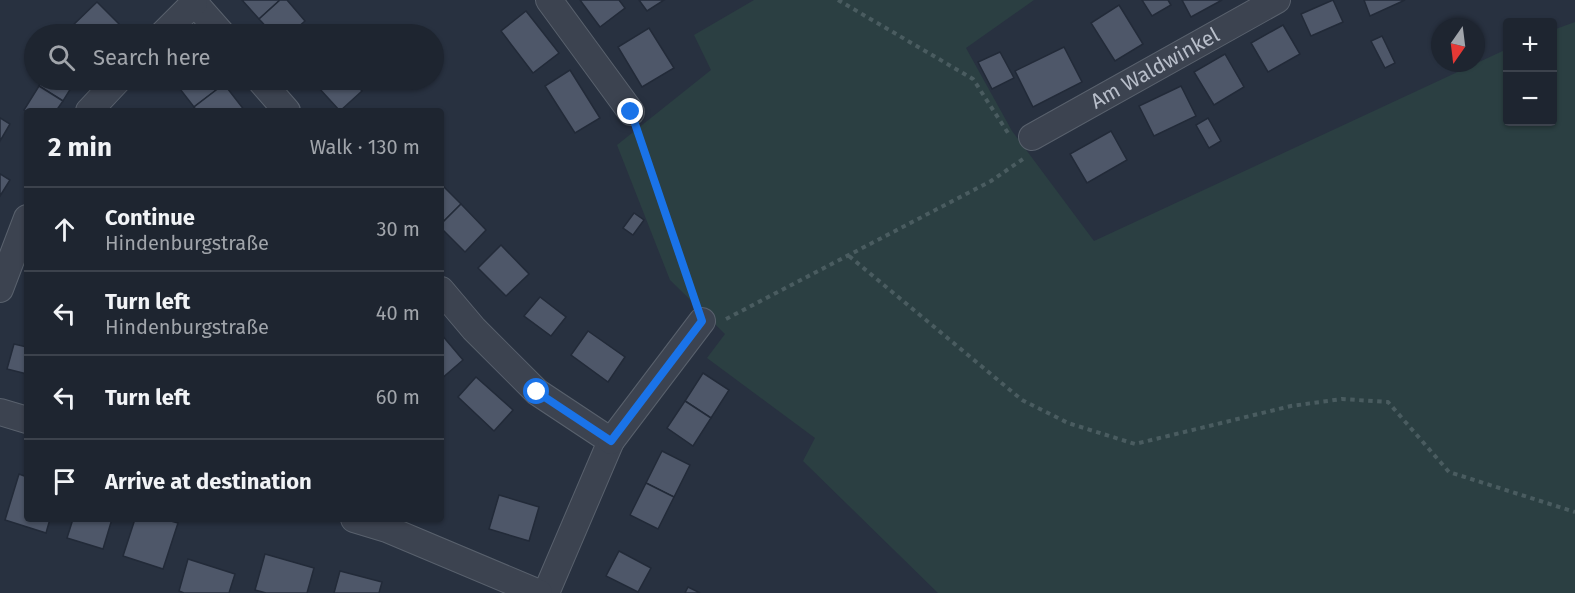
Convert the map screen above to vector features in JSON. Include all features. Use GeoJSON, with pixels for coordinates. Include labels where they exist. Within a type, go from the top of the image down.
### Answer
{"type":"FeatureCollection","features":[{"type":"Feature","properties":{"kind":"street"},"geometry":{"type":"LineString","coordinates":[[549,0],[631,112]]}},
{"type":"Feature","properties":{"kind":"street","name":"Am Waldwinkel"},"geometry":{"type":"LineString","coordinates":[[1032,137],[1277,0]]}},
{"type":"Feature","properties":{"kind":"street"},"geometry":{"type":"LineString","coordinates":[[172,24],[193,1],[213,24]]}},
{"type":"Feature","properties":{"kind":"street"},"geometry":{"type":"LineString","coordinates":[[92,108],[109,90]]}},
{"type":"Feature","properties":{"kind":"street"},"geometry":{"type":"LineString","coordinates":[[269,90],[284,108]]}},
{"type":"Feature","properties":{"kind":"street"},"geometry":{"type":"LineString","coordinates":[[0,289],[24,226]]}},
{"type":"Feature","properties":{"kind":"street"},"geometry":{"type":"LineString","coordinates":[[444,294],[474,329],[537,392],[611,441]]}},
{"type":"Feature","properties":{"kind":"street"},"geometry":{"type":"LineString","coordinates":[[546,593],[611,441],[702,321]]}},
{"type":"Feature","properties":{"kind":"street"},"geometry":{"type":"LineString","coordinates":[[0,412],[24,419]]}},
{"type":"Feature","properties":{"kind":"street"},"geometry":{"type":"LineString","coordinates":[[364,522],[387,529],[539,593]]}},
{"type":"Feature","properties":{"kind":"path"},"geometry":{"type":"LineString","coordinates":[[631,112],[702,321],[718,323],[991,181],[1024,158],[1032,137],[1007,133],[973,79],[838,0]]}},
{"type":"Feature","properties":{"kind":"path"},"geometry":{"type":"LineString","coordinates":[[849,256],[1022,400],[1068,423],[1098,434],[1135,444],[1291,406],[1342,399],[1388,402],[1449,472],[1575,512]]}},
{"type":"Feature","properties":{"kind":"green space"},"geometry":{"type":"Polygon","coordinates":[[[754,0],[1034,0],[966,48],[1012,131],[1094,241],[1458,72],[1485,72],[1485,59],[1503,51],[1503,126],[1557,126],[1557,29],[1575,22],[1575,593],[938,593],[803,461],[815,438],[707,358],[725,334],[670,280],[617,145],[711,70],[694,35],[754,0]]]}},
{"type":"Feature","properties":{"kind":"building"},"geometry":{"type":"Polygon","coordinates":[[[242,0],[280,0],[259,19],[242,0]]]}},
{"type":"Feature","properties":{"kind":"building"},"geometry":{"type":"Polygon","coordinates":[[[280,0],[287,0],[305,21],[302,24],[264,24],[259,19],[280,0]]]}},
{"type":"Feature","properties":{"kind":"building"},"geometry":{"type":"Polygon","coordinates":[[[580,0],[619,0],[625,8],[600,27],[580,0]]]}},
{"type":"Feature","properties":{"kind":"building"},"geometry":{"type":"Polygon","coordinates":[[[639,0],[664,0],[647,11],[639,0]]]}},
{"type":"Feature","properties":{"kind":"building"},"geometry":{"type":"Polygon","coordinates":[[[1142,0],[1168,0],[1171,5],[1152,16],[1142,0]]]}},
{"type":"Feature","properties":{"kind":"building"},"geometry":{"type":"Polygon","coordinates":[[[1182,0],[1222,0],[1191,17],[1182,0]]]}},
{"type":"Feature","properties":{"kind":"building"},"geometry":{"type":"Polygon","coordinates":[[[1333,0],[1343,22],[1311,36],[1301,14],[1333,0]]]}},
{"type":"Feature","properties":{"kind":"building"},"geometry":{"type":"Polygon","coordinates":[[[1364,0],[1405,0],[1370,16],[1364,0]]]}},
{"type":"Feature","properties":{"kind":"building"},"geometry":{"type":"Polygon","coordinates":[[[97,2],[119,24],[74,24],[97,2]]]}},
{"type":"Feature","properties":{"kind":"building"},"geometry":{"type":"Polygon","coordinates":[[[1119,5],[1143,44],[1115,61],[1091,23],[1119,5]]]}},
{"type":"Feature","properties":{"kind":"building"},"geometry":{"type":"Polygon","coordinates":[[[526,11],[559,53],[533,73],[501,31],[526,11]]]}},
{"type":"Feature","properties":{"kind":"building"},"geometry":{"type":"Polygon","coordinates":[[[1283,25],[1300,54],[1268,72],[1251,43],[1283,25]]]}},
{"type":"Feature","properties":{"kind":"building"},"geometry":{"type":"Polygon","coordinates":[[[649,28],[674,68],[642,87],[618,47],[649,28]]]}},
{"type":"Feature","properties":{"kind":"building"},"geometry":{"type":"Polygon","coordinates":[[[1382,36],[1395,63],[1385,68],[1371,41],[1382,36]]]}},
{"type":"Feature","properties":{"kind":"building"},"geometry":{"type":"Polygon","coordinates":[[[1064,47],[1082,82],[1033,107],[1015,71],[1064,47]]]}},
{"type":"Feature","properties":{"kind":"building"},"geometry":{"type":"Polygon","coordinates":[[[1000,52],[1014,78],[992,89],[978,62],[1000,52]]]}},
{"type":"Feature","properties":{"kind":"building"},"geometry":{"type":"Polygon","coordinates":[[[1225,54],[1244,87],[1214,105],[1194,72],[1225,54]]]}},
{"type":"Feature","properties":{"kind":"building"},"geometry":{"type":"Polygon","coordinates":[[[570,70],[600,118],[575,133],[545,86],[570,70]]]}},
{"type":"Feature","properties":{"kind":"building"},"geometry":{"type":"Polygon","coordinates":[[[1181,86],[1196,116],[1154,136],[1139,106],[1181,86]]]}},
{"type":"Feature","properties":{"kind":"building"},"geometry":{"type":"Polygon","coordinates":[[[36,90],[45,90],[63,101],[58,108],[25,108],[36,90]]]}},
{"type":"Feature","properties":{"kind":"building"},"geometry":{"type":"Polygon","coordinates":[[[45,90],[70,90],[63,101],[45,90]]]}},
{"type":"Feature","properties":{"kind":"building"},"geometry":{"type":"Polygon","coordinates":[[[181,90],[216,90],[194,107],[181,90]]]}},
{"type":"Feature","properties":{"kind":"building"},"geometry":{"type":"Polygon","coordinates":[[[216,90],[229,90],[243,108],[195,108],[216,90]]]}},
{"type":"Feature","properties":{"kind":"building"},"geometry":{"type":"Polygon","coordinates":[[[321,90],[362,91],[343,108],[337,108],[321,90]]]}},
{"type":"Feature","properties":{"kind":"building"},"geometry":{"type":"Polygon","coordinates":[[[0,118],[10,124],[0,141],[0,118]]]}},
{"type":"Feature","properties":{"kind":"building"},"geometry":{"type":"Polygon","coordinates":[[[1208,118],[1221,141],[1209,148],[1196,125],[1208,118]]]}},
{"type":"Feature","properties":{"kind":"building"},"geometry":{"type":"Polygon","coordinates":[[[1111,131],[1127,160],[1087,183],[1070,154],[1111,131]]]}},
{"type":"Feature","properties":{"kind":"building"},"geometry":{"type":"Polygon","coordinates":[[[0,174],[10,180],[0,196],[0,174]]]}},
{"type":"Feature","properties":{"kind":"building"},"geometry":{"type":"Polygon","coordinates":[[[444,187],[461,204],[444,221],[444,187]]]}},
{"type":"Feature","properties":{"kind":"building"},"geometry":{"type":"Polygon","coordinates":[[[461,204],[486,230],[465,252],[444,231],[444,221],[461,204]]]}},
{"type":"Feature","properties":{"kind":"building"},"geometry":{"type":"Polygon","coordinates":[[[634,213],[644,220],[633,235],[623,228],[634,213]]]}},
{"type":"Feature","properties":{"kind":"building"},"geometry":{"type":"Polygon","coordinates":[[[501,245],[529,274],[506,296],[478,268],[501,245]]]}},
{"type":"Feature","properties":{"kind":"building"},"geometry":{"type":"Polygon","coordinates":[[[540,297],[566,317],[551,336],[524,316],[540,297]]]}},
{"type":"Feature","properties":{"kind":"building"},"geometry":{"type":"Polygon","coordinates":[[[588,331],[625,357],[608,382],[571,355],[588,331]]]}},
{"type":"Feature","properties":{"kind":"building"},"geometry":{"type":"Polygon","coordinates":[[[444,338],[463,360],[444,376],[444,338]]]}},
{"type":"Feature","properties":{"kind":"building"},"geometry":{"type":"Polygon","coordinates":[[[14,344],[24,346],[24,373],[7,369],[14,344]]]}},
{"type":"Feature","properties":{"kind":"building"},"geometry":{"type":"Polygon","coordinates":[[[703,373],[729,390],[711,418],[685,401],[703,373]]]}},
{"type":"Feature","properties":{"kind":"building"},"geometry":{"type":"Polygon","coordinates":[[[476,377],[513,410],[494,431],[458,397],[476,377]]]}},
{"type":"Feature","properties":{"kind":"building"},"geometry":{"type":"Polygon","coordinates":[[[685,401],[711,418],[693,446],[667,428],[685,401]]]}},
{"type":"Feature","properties":{"kind":"building"},"geometry":{"type":"Polygon","coordinates":[[[662,451],[690,465],[674,497],[646,483],[662,451]]]}},
{"type":"Feature","properties":{"kind":"building"},"geometry":{"type":"Polygon","coordinates":[[[19,474],[24,476],[24,522],[49,522],[46,533],[5,520],[19,474]]]}},
{"type":"Feature","properties":{"kind":"building"},"geometry":{"type":"Polygon","coordinates":[[[646,483],[674,497],[658,529],[630,515],[646,483]]]}},
{"type":"Feature","properties":{"kind":"building"},"geometry":{"type":"Polygon","coordinates":[[[499,495],[539,507],[529,541],[489,529],[499,495]]]}},
{"type":"Feature","properties":{"kind":"building"},"geometry":{"type":"Polygon","coordinates":[[[72,522],[111,522],[103,549],[67,538],[72,522]]]}},
{"type":"Feature","properties":{"kind":"building"},"geometry":{"type":"Polygon","coordinates":[[[134,522],[178,523],[163,569],[123,556],[134,522]]]}},
{"type":"Feature","properties":{"kind":"building"},"geometry":{"type":"Polygon","coordinates":[[[619,551],[651,568],[638,592],[606,576],[619,551]]]}},
{"type":"Feature","properties":{"kind":"building"},"geometry":{"type":"Polygon","coordinates":[[[265,554],[314,568],[307,593],[266,593],[255,590],[265,554]]]}},
{"type":"Feature","properties":{"kind":"building"},"geometry":{"type":"Polygon","coordinates":[[[188,559],[235,574],[229,593],[179,591],[188,559]]]}},
{"type":"Feature","properties":{"kind":"building"},"geometry":{"type":"Polygon","coordinates":[[[340,571],[382,582],[379,593],[334,593],[340,571]]]}},
{"type":"Feature","properties":{"kind":"building"},"geometry":{"type":"Polygon","coordinates":[[[688,587],[700,593],[685,593],[688,587]]]}},
{"type":"Feature","properties":{"kind":"route"},"geometry":{"type":"LineString","coordinates":[[537,392],[611,441],[702,321],[631,112]]}}]}
